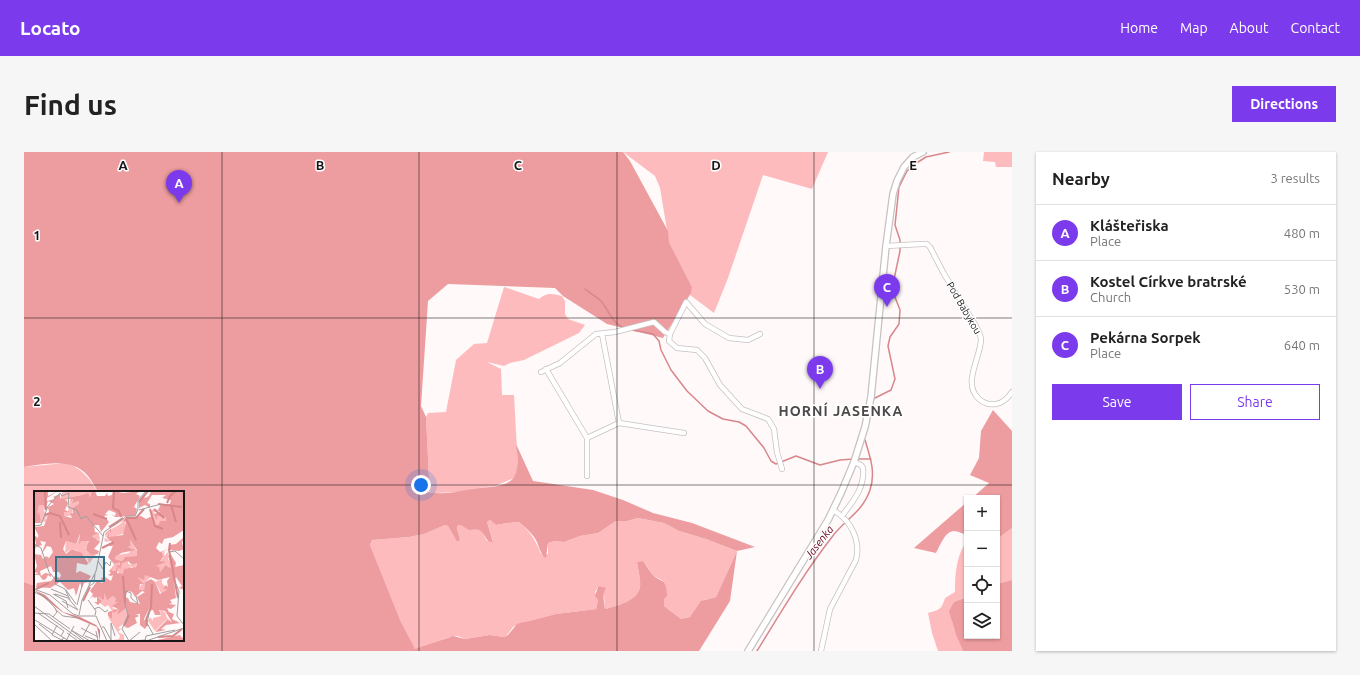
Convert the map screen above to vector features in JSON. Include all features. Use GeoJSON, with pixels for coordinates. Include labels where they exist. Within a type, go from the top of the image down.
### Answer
{"type":"FeatureCollection","features":[{"type":"Feature","properties":{"kind":"street"},"geometry":{"type":"LineString","coordinates":[[748,651],[833,510],[855,460],[865,427],[871,397],[891,201],[901,171],[913,157],[923,152]]}},
{"type":"Feature","properties":{"kind":"street","name":"Pod Babykou"},"geometry":{"type":"LineString","coordinates":[[886,246],[925,244],[930,247],[944,274],[976,326],[981,339],[971,381],[975,395],[984,403],[989,405],[1005,400],[1012,392]]}},
{"type":"Feature","properties":{"kind":"street"},"geometry":{"type":"LineString","coordinates":[[760,334],[748,340],[729,338],[705,324],[686,302],[670,334],[669,341],[677,348],[697,350],[706,358],[720,385],[742,408],[768,419],[774,429],[777,452],[782,469]]}},
{"type":"Feature","properties":{"kind":"street"},"geometry":{"type":"LineString","coordinates":[[541,372],[560,363],[596,334],[615,332],[654,322],[665,332],[670,334]]}},
{"type":"Feature","properties":{"kind":"street"},"geometry":{"type":"LineString","coordinates":[[602,334],[619,423]]}},
{"type":"Feature","properties":{"kind":"street"},"geometry":{"type":"LineString","coordinates":[[546,369],[586,438],[586,476]]}},
{"type":"Feature","properties":{"kind":"street"},"geometry":{"type":"LineString","coordinates":[[586,438],[619,423],[684,433]]}},
{"type":"Feature","properties":{"kind":"street"},"geometry":{"type":"LineString","coordinates":[[842,516],[858,493],[861,485],[863,468],[855,460]]}},
{"type":"Feature","properties":{"kind":"street"},"geometry":{"type":"LineString","coordinates":[[821,651],[830,608],[856,560],[858,553],[857,544],[849,525],[842,516],[833,510]]}},
{"type":"Feature","properties":{"kind":"shaded area"},"geometry":{"type":"Polygon","coordinates":[[[24,152],[623,152],[630,161],[668,231],[669,242],[692,287],[691,293],[663,338],[607,324],[563,296],[555,288],[448,284],[428,301],[421,406],[426,417],[429,478],[427,486],[428,492],[450,493],[501,485],[511,481],[517,469],[518,460],[516,444],[533,481],[593,490],[623,500],[653,513],[692,523],[755,547],[737,551],[730,601],[699,651],[24,651],[24,582],[34,586],[34,641],[184,641],[184,491],[97,491],[88,476],[82,470],[74,466],[58,463],[24,467],[24,152]],[[638,518],[627,521],[616,521],[598,533],[580,536],[564,542],[555,541],[548,543],[546,558],[544,557],[533,536],[519,522],[496,525],[490,520],[487,522],[493,542],[488,541],[479,530],[469,530],[461,525],[458,525],[457,528],[460,540],[457,542],[448,526],[445,525],[424,534],[409,537],[372,540],[370,545],[401,622],[415,649],[453,636],[465,639],[490,635],[504,637],[508,635],[517,624],[523,622],[556,614],[596,609],[598,600],[595,596],[598,587],[600,586],[606,588],[604,595],[605,609],[621,604],[635,596],[640,587],[637,562],[643,561],[652,574],[664,583],[666,586],[667,596],[664,599],[664,606],[681,619],[690,617],[701,601],[716,597],[737,551],[706,539],[679,531],[664,523],[638,518]]]}},
{"type":"Feature","properties":{"kind":"shaded area"},"geometry":{"type":"Polygon","coordinates":[[[623,152],[828,152],[812,189],[763,175],[728,278],[714,313],[690,295],[692,287],[669,242],[660,188],[655,176],[623,152]]]}},
{"type":"Feature","properties":{"kind":"shaded area"},"geometry":{"type":"Polygon","coordinates":[[[984,152],[1012,152],[1012,167],[996,167],[995,162],[983,161],[984,152]]]}},
{"type":"Feature","properties":{"kind":"shaded area"},"geometry":{"type":"Polygon","coordinates":[[[504,287],[539,299],[548,294],[562,296],[565,301],[565,314],[568,319],[585,325],[579,333],[524,360],[504,366],[487,362],[501,369],[502,395],[514,395],[518,469],[514,478],[495,486],[470,489],[462,492],[433,493],[428,491],[427,486],[429,478],[426,417],[428,413],[446,412],[456,360],[474,344],[487,343],[504,287]]]}},
{"type":"Feature","properties":{"kind":"shaded area"},"geometry":{"type":"Polygon","coordinates":[[[993,410],[1012,431],[1012,528],[1000,537],[1000,495],[975,495],[989,483],[970,475],[979,458],[981,431],[993,410]]]}},
{"type":"Feature","properties":{"kind":"shaded area"},"geometry":{"type":"Polygon","coordinates":[[[65,463],[81,471],[97,491],[34,491],[34,586],[24,582],[24,467],[65,463]]]}},
{"type":"Feature","properties":{"kind":"shaded area"},"geometry":{"type":"Polygon","coordinates":[[[964,505],[964,534],[956,531],[948,533],[943,539],[936,553],[914,548],[964,505]]]}},
{"type":"Feature","properties":{"kind":"shaded area"},"geometry":{"type":"Polygon","coordinates":[[[638,518],[664,523],[679,531],[706,539],[737,551],[716,597],[704,600],[690,617],[681,619],[664,606],[663,581],[651,573],[643,561],[637,562],[640,581],[638,592],[631,600],[621,605],[605,609],[602,586],[598,587],[595,592],[598,600],[596,609],[556,614],[523,622],[513,627],[504,637],[490,635],[465,639],[458,636],[449,637],[415,650],[401,622],[370,545],[372,540],[409,537],[424,534],[445,525],[448,526],[457,542],[460,540],[457,528],[458,525],[481,530],[487,541],[493,541],[487,522],[490,520],[496,525],[519,522],[532,536],[541,554],[548,554],[548,543],[555,541],[564,542],[580,536],[598,533],[616,521],[627,521],[638,518]]]}},
{"type":"Feature","properties":{"kind":"shaded area"},"geometry":{"type":"Polygon","coordinates":[[[1012,528],[1012,580],[1000,583],[1000,567],[1000,537],[1012,528]]]}},
{"type":"Feature","properties":{"kind":"shaded area"},"geometry":{"type":"Polygon","coordinates":[[[964,546],[964,598],[954,602],[952,608],[952,621],[963,651],[938,651],[932,633],[928,613],[936,611],[940,608],[945,598],[955,592],[958,559],[964,546]]]}},
{"type":"Feature","properties":{"kind":"shaded area"},"geometry":{"type":"Polygon","coordinates":[[[1012,580],[1012,651],[963,651],[956,635],[949,611],[954,602],[964,598],[964,639],[1000,639],[1000,583],[1012,580]]]}},
{"type":"Feature","properties":{"kind":"waterway","name":"Jasenka"},"geometry":{"type":"LineString","coordinates":[[873,399],[891,390],[895,379],[888,346],[890,337],[899,324],[900,310],[893,292],[893,284],[900,251],[900,240],[895,225],[899,187],[907,171],[915,164],[926,157],[949,152]]}},
{"type":"Feature","properties":{"kind":"waterway"},"geometry":{"type":"LineString","coordinates":[[585,289],[601,301],[617,324],[625,328]]}},
{"type":"Feature","properties":{"kind":"waterway"},"geometry":{"type":"LineString","coordinates":[[632,330],[653,334],[659,341],[661,350],[671,370],[687,391],[708,411],[723,419],[739,422],[746,426],[764,448],[771,461],[776,464],[796,456],[820,465],[840,460],[853,459]]}},
{"type":"Feature","properties":{"kind":"waterway","name":"Jasenka"},"geometry":{"type":"LineString","coordinates":[[757,651],[793,593],[822,551],[837,531],[863,505],[867,498],[872,483],[872,471],[865,440]]}},
{"type":"Feature","properties":{"kind":"waterway"},"geometry":{"type":"LineString","coordinates":[[857,459],[871,459]]}},
{"type":"Feature","properties":{"kind":"place","name":"Klášteřiska"},"geometry":{"type":"Point","coordinates":[179,203]}},
{"type":"Feature","properties":{"kind":"place","name":"Pekárna Sorpek"},"geometry":{"type":"Point","coordinates":[887,307]}},
{"type":"Feature","properties":{"kind":"place","name":"Kostel Církve bratrské"},"geometry":{"type":"Point","coordinates":[820,389]}},
{"type":"Feature","properties":{"kind":"district","name":"HORNÍ JASENKA"},"geometry":{"type":"Point","coordinates":[841,411]}}]}
